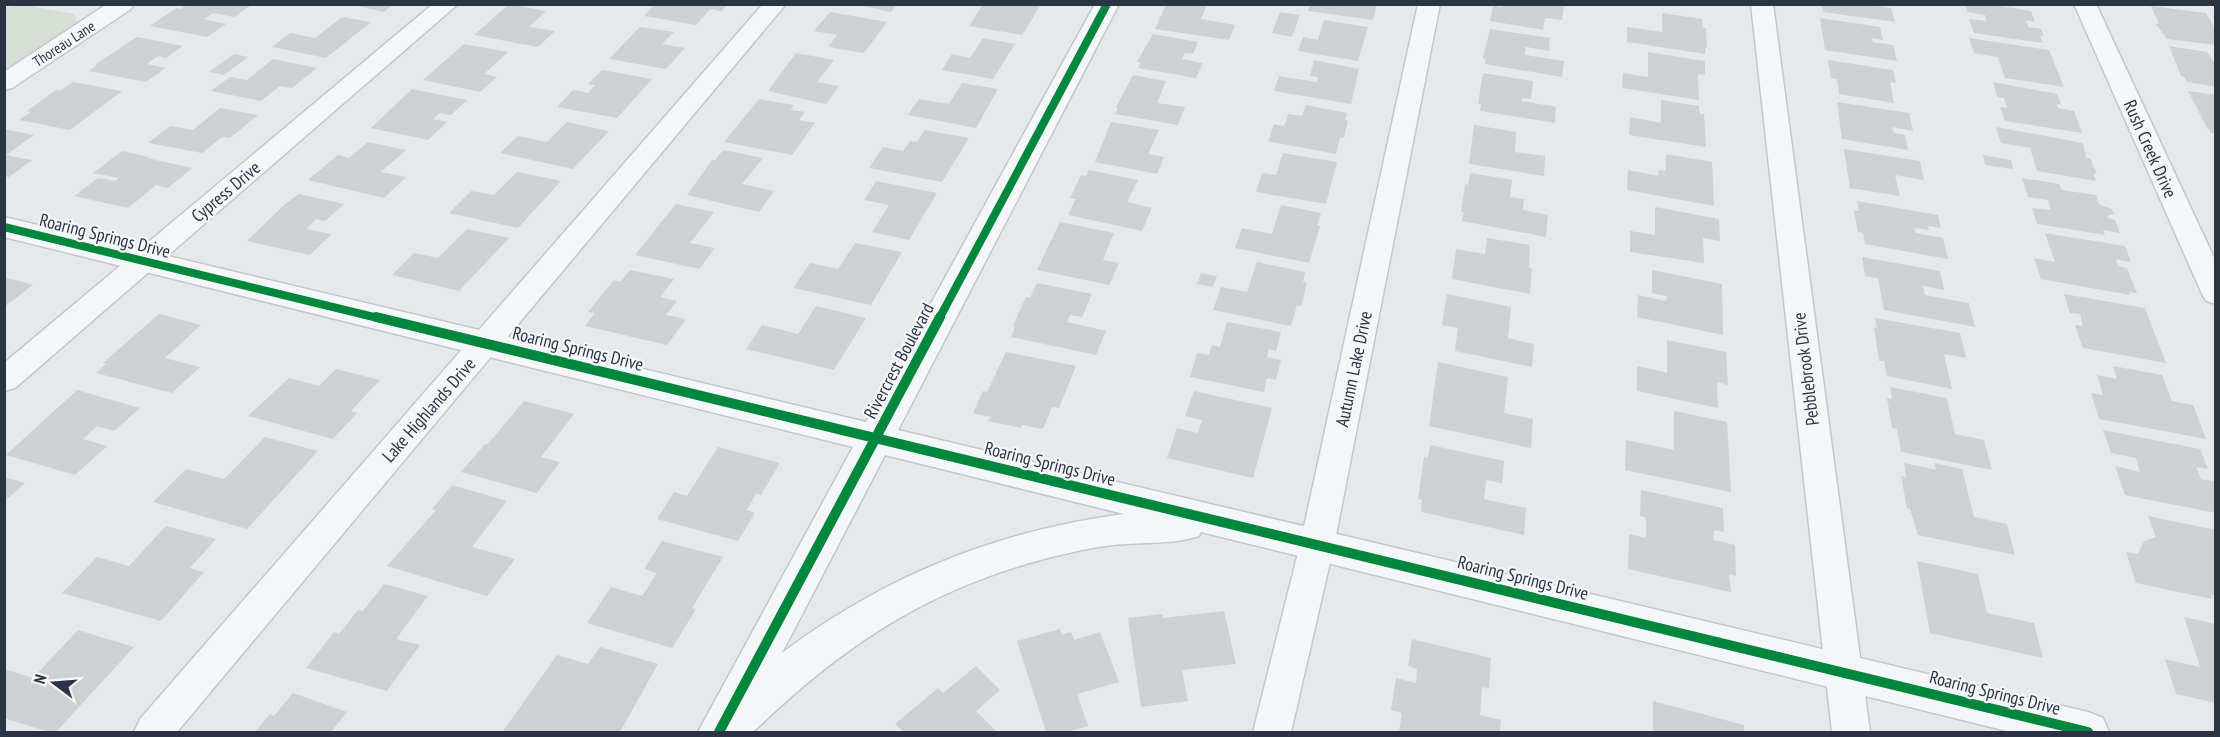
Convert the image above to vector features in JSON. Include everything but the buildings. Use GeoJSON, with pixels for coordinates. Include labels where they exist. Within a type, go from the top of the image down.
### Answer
{"type":"FeatureCollection","features":[{"type":"Feature","properties":{"kind":"street"},"geometry":{"type":"LineString","coordinates":[[82,4],[118,8]]}},
{"type":"Feature","properties":{"kind":"street","name":"Cypress Drive"},"geometry":{"type":"LineString","coordinates":[[4,380],[447,4]]}},
{"type":"Feature","properties":{"kind":"street","name":"Lake Highlands Drive"},"geometry":{"type":"LineString","coordinates":[[153,732],[775,4]]}},
{"type":"Feature","properties":{"kind":"street","name":"Rivercrest Boulevard"},"geometry":{"type":"LineString","coordinates":[[719,732],[1107,4]]}},
{"type":"Feature","properties":{"kind":"street","name":"Autumn Lake Drive"},"geometry":{"type":"LineString","coordinates":[[1272,732],[1317,545],[1429,4]]}},
{"type":"Feature","properties":{"kind":"street","name":"Pebblebrook Drive"},"geometry":{"type":"LineString","coordinates":[[1762,4],[1851,732]]}},
{"type":"Feature","properties":{"kind":"street","name":"Rush Creek Drive"},"geometry":{"type":"LineString","coordinates":[[2085,4],[2216,294]]}},
{"type":"Feature","properties":{"kind":"street","name":"Thoreau Lane"},"geometry":{"type":"LineString","coordinates":[[4,83],[118,8]]}},
{"type":"Feature","properties":{"kind":"street","name":"Roaring Springs Drive"},"geometry":{"type":"LineString","coordinates":[[4,227],[2088,732]]}},
{"type":"Feature","properties":{"kind":"street"},"geometry":{"type":"LineString","coordinates":[[725,732],[790,670],[832,639],[918,587],[963,567],[1007,551],[1089,532],[1131,527],[1232,525]]}},
{"type":"Feature","properties":{"kind":"shaded area"},"geometry":{"type":"Polygon","coordinates":[[[24,5],[74,14],[77,22],[73,27],[5,72],[5,8],[24,5]]]}},
{"type":"Feature","properties":{"kind":"cycle path"},"geometry":{"type":"LineString","coordinates":[[719,732],[1107,4]]}},
{"type":"Feature","properties":{"kind":"cycle path"},"geometry":{"type":"LineString","coordinates":[[4,227],[2088,732]]}}]}
